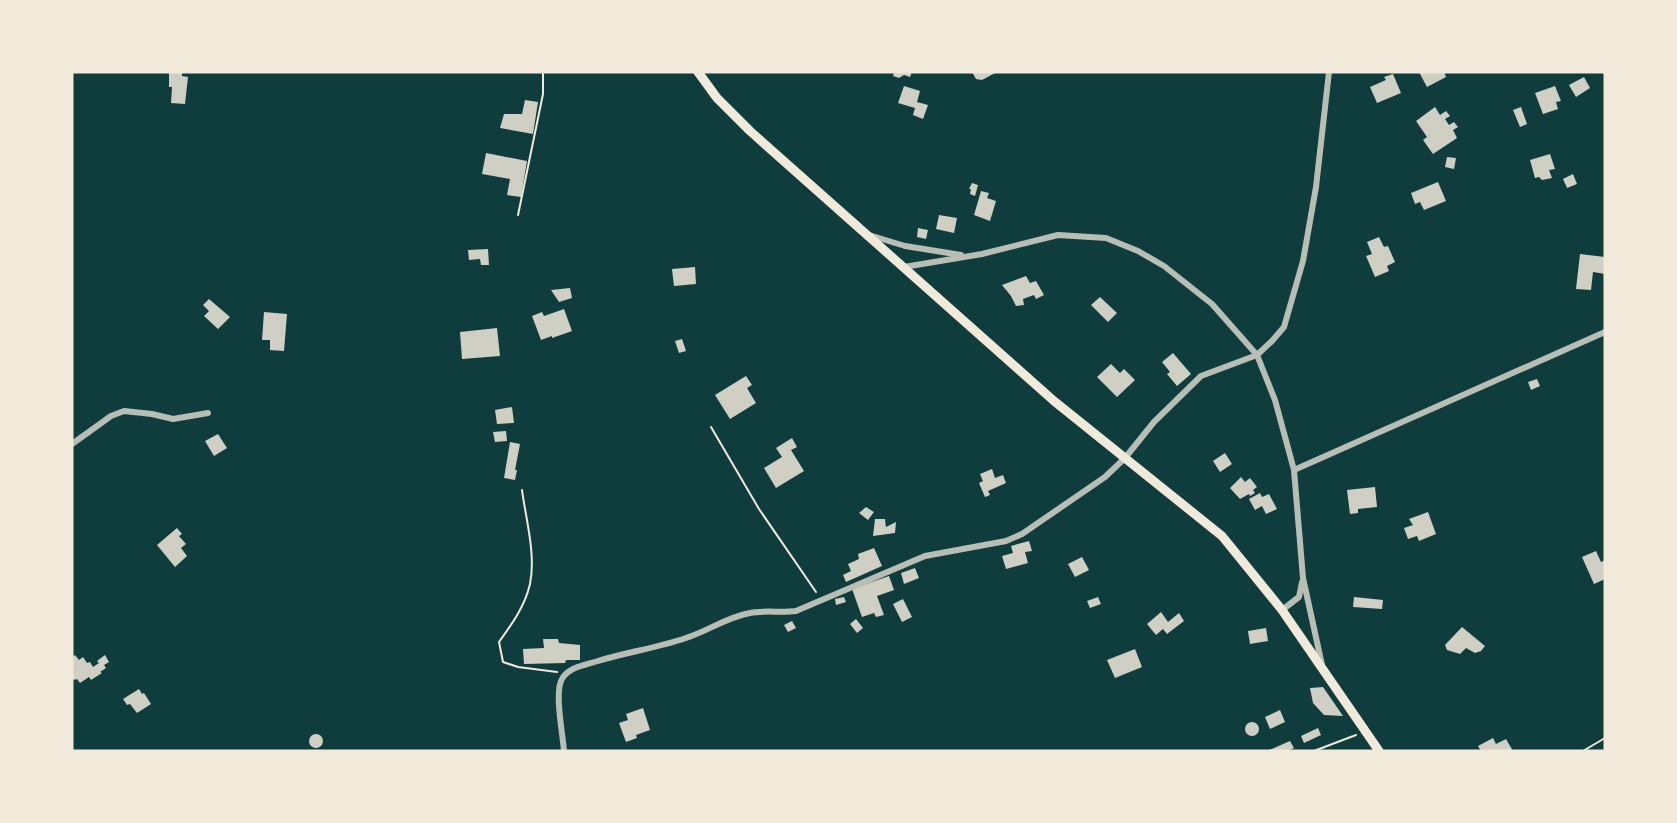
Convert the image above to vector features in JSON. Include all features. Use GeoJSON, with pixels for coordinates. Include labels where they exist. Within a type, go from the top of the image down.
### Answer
{"type":"FeatureCollection","features":[{"type":"Feature","properties":{"kind":"main road"},"geometry":{"type":"LineString","coordinates":[[698,72],[717,98],[750,131],[1054,401],[1222,536],[1282,610],[1379,751]]}},
{"type":"Feature","properties":{"kind":"street"},"geometry":{"type":"LineString","coordinates":[[564,751],[559,691],[560,680],[566,673],[611,657],[689,638],[733,617],[753,612],[795,611],[925,556],[1006,541],[1022,534],[1105,477],[1125,458],[1154,422],[1201,376],[1257,355],[1284,327],[1303,261],[1316,187],[1329,72]]}},
{"type":"Feature","properties":{"kind":"street"},"geometry":{"type":"LineString","coordinates":[[868,235],[905,246],[949,255],[982,254]]}},
{"type":"Feature","properties":{"kind":"street"},"geometry":{"type":"LineString","coordinates":[[904,267],[982,254],[1058,235],[1106,238],[1138,251],[1164,266],[1212,304],[1257,355],[1275,400],[1294,470],[1303,579],[1322,665]]}},
{"type":"Feature","properties":{"kind":"street"},"geometry":{"type":"LineString","coordinates":[[1294,470],[1605,332]]}},
{"type":"Feature","properties":{"kind":"street"},"geometry":{"type":"LineString","coordinates":[[72,444],[111,416],[124,411],[173,419],[208,413]]}},
{"type":"Feature","properties":{"kind":"street"},"geometry":{"type":"LineString","coordinates":[[1282,610],[1299,597],[1303,579]]}},
{"type":"Feature","properties":{"kind":"path"},"geometry":{"type":"LineString","coordinates":[[518,215],[543,94],[543,72]]}},
{"type":"Feature","properties":{"kind":"path"},"geometry":{"type":"LineString","coordinates":[[711,427],[759,509],[821,599]]}},
{"type":"Feature","properties":{"kind":"path"},"geometry":{"type":"LineString","coordinates":[[522,490],[531,550],[530,584],[517,617],[499,642],[503,662],[518,667],[566,673]]}},
{"type":"Feature","properties":{"kind":"path"},"geometry":{"type":"LineString","coordinates":[[1314,751],[1364,731]]}},
{"type":"Feature","properties":{"kind":"path"},"geometry":{"type":"LineString","coordinates":[[1582,751],[1605,738]]}},
{"type":"Feature","properties":{"kind":"building"},"geometry":{"type":"Polygon","coordinates":[[[182,72],[182,76],[188,77],[185,104],[171,103],[172,87],[169,87],[169,73],[182,72]]]}},
{"type":"Feature","properties":{"kind":"building"},"geometry":{"type":"Polygon","coordinates":[[[894,72],[912,72],[910,77],[904,75],[899,78],[893,76],[894,72]]]}},
{"type":"Feature","properties":{"kind":"building"},"geometry":{"type":"Polygon","coordinates":[[[972,72],[997,72],[982,80],[976,79],[972,72]]]}},
{"type":"Feature","properties":{"kind":"building"},"geometry":{"type":"Polygon","coordinates":[[[1419,72],[1444,72],[1446,77],[1427,87],[1419,72]]]}},
{"type":"Feature","properties":{"kind":"building"},"geometry":{"type":"Polygon","coordinates":[[[1393,74],[1401,93],[1377,103],[1370,87],[1386,80],[1384,77],[1393,74]]]}},
{"type":"Feature","properties":{"kind":"building"},"geometry":{"type":"Polygon","coordinates":[[[1584,77],[1590,88],[1576,97],[1569,85],[1584,77]]]}},
{"type":"Feature","properties":{"kind":"building"},"geometry":{"type":"Polygon","coordinates":[[[904,86],[920,91],[917,102],[928,105],[923,119],[913,115],[915,108],[898,103],[904,86]]]}},
{"type":"Feature","properties":{"kind":"building"},"geometry":{"type":"Polygon","coordinates":[[[1555,86],[1561,101],[1556,102],[1558,109],[1543,114],[1535,93],[1555,86]]]}},
{"type":"Feature","properties":{"kind":"building"},"geometry":{"type":"Polygon","coordinates":[[[525,100],[538,102],[533,134],[500,128],[504,114],[522,114],[525,100]]]}},
{"type":"Feature","properties":{"kind":"building"},"geometry":{"type":"Polygon","coordinates":[[[1435,107],[1440,115],[1446,111],[1450,116],[1445,119],[1449,125],[1454,122],[1458,127],[1453,130],[1457,138],[1433,154],[1423,140],[1427,137],[1416,121],[1435,107]]]}},
{"type":"Feature","properties":{"kind":"building"},"geometry":{"type":"Polygon","coordinates":[[[1521,107],[1527,124],[1520,127],[1513,110],[1521,107]]]}},
{"type":"Feature","properties":{"kind":"building"},"geometry":{"type":"Polygon","coordinates":[[[486,153],[527,161],[521,197],[507,195],[510,179],[482,174],[486,153]]]}},
{"type":"Feature","properties":{"kind":"building"},"geometry":{"type":"Polygon","coordinates":[[[1550,154],[1555,169],[1549,170],[1552,178],[1542,180],[1539,177],[1535,178],[1530,160],[1550,154]]]}},
{"type":"Feature","properties":{"kind":"building"},"geometry":{"type":"Polygon","coordinates":[[[1447,157],[1456,158],[1454,169],[1445,167],[1447,157]]]}},
{"type":"Feature","properties":{"kind":"building"},"geometry":{"type":"Polygon","coordinates":[[[1573,174],[1577,184],[1567,188],[1563,179],[1573,174]]]}},
{"type":"Feature","properties":{"kind":"building"},"geometry":{"type":"Polygon","coordinates":[[[1438,182],[1446,201],[1424,210],[1420,202],[1415,204],[1411,193],[1438,182]]]}},
{"type":"Feature","properties":{"kind":"building"},"geometry":{"type":"Polygon","coordinates":[[[972,183],[978,185],[975,196],[970,194],[971,189],[969,189],[972,183]]]}},
{"type":"Feature","properties":{"kind":"building"},"geometry":{"type":"Polygon","coordinates":[[[981,191],[989,193],[987,198],[996,201],[990,221],[974,215],[981,191]]]}},
{"type":"Feature","properties":{"kind":"building"},"geometry":{"type":"Polygon","coordinates":[[[939,215],[957,218],[954,233],[936,229],[939,215]]]}},
{"type":"Feature","properties":{"kind":"building"},"geometry":{"type":"Polygon","coordinates":[[[918,228],[928,230],[926,239],[917,237],[918,228]]]}},
{"type":"Feature","properties":{"kind":"building"},"geometry":{"type":"Polygon","coordinates":[[[1379,237],[1384,247],[1388,246],[1395,262],[1387,266],[1389,271],[1375,277],[1366,256],[1372,254],[1367,242],[1379,237]]]}},
{"type":"Feature","properties":{"kind":"building"},"geometry":{"type":"Polygon","coordinates":[[[488,249],[489,265],[481,265],[480,259],[469,260],[468,250],[488,249]]]}},
{"type":"Feature","properties":{"kind":"building"},"geometry":{"type":"Polygon","coordinates":[[[1580,254],[1605,257],[1605,274],[1593,272],[1591,290],[1576,289],[1580,254]]]}},
{"type":"Feature","properties":{"kind":"building"},"geometry":{"type":"Polygon","coordinates":[[[695,267],[696,284],[674,286],[672,269],[695,267]]]}},
{"type":"Feature","properties":{"kind":"building"},"geometry":{"type":"Polygon","coordinates":[[[1026,276],[1030,283],[1036,281],[1044,295],[1036,299],[1034,295],[1023,299],[1024,305],[1016,306],[1002,285],[1026,276]]]}},
{"type":"Feature","properties":{"kind":"building"},"geometry":{"type":"Polygon","coordinates":[[[570,288],[572,298],[559,302],[551,290],[570,288]]]}},
{"type":"Feature","properties":{"kind":"building"},"geometry":{"type":"Polygon","coordinates":[[[1100,297],[1117,313],[1108,322],[1091,305],[1100,297]]]}},
{"type":"Feature","properties":{"kind":"building"},"geometry":{"type":"Polygon","coordinates":[[[209,299],[230,317],[218,329],[204,316],[209,311],[203,305],[209,299]]]}},
{"type":"Feature","properties":{"kind":"building"},"geometry":{"type":"Polygon","coordinates":[[[564,309],[572,331],[541,340],[532,316],[542,312],[544,316],[564,309]]]}},
{"type":"Feature","properties":{"kind":"building"},"geometry":{"type":"Polygon","coordinates":[[[264,312],[287,314],[284,351],[270,350],[270,340],[262,340],[264,312]]]}},
{"type":"Feature","properties":{"kind":"building"},"geometry":{"type":"Polygon","coordinates":[[[497,328],[500,356],[462,359],[460,332],[497,328]]]}},
{"type":"Feature","properties":{"kind":"building"},"geometry":{"type":"Polygon","coordinates":[[[682,339],[686,351],[679,353],[675,341],[682,339]]]}},
{"type":"Feature","properties":{"kind":"building"},"geometry":{"type":"Polygon","coordinates":[[[1173,353],[1191,374],[1177,386],[1167,374],[1170,372],[1162,362],[1173,353]]]}},
{"type":"Feature","properties":{"kind":"building"},"geometry":{"type":"Polygon","coordinates":[[[1111,364],[1120,373],[1124,369],[1135,380],[1117,397],[1097,377],[1111,364]]]}},
{"type":"Feature","properties":{"kind":"building"},"geometry":{"type":"Polygon","coordinates":[[[746,376],[752,385],[747,388],[756,403],[730,419],[715,395],[746,376]]]}},
{"type":"Feature","properties":{"kind":"building"},"geometry":{"type":"Polygon","coordinates":[[[1537,379],[1540,386],[1531,390],[1528,382],[1537,379]]]}},
{"type":"Feature","properties":{"kind":"building"},"geometry":{"type":"Polygon","coordinates":[[[512,407],[514,423],[497,424],[495,410],[512,407]]]}},
{"type":"Feature","properties":{"kind":"building"},"geometry":{"type":"Polygon","coordinates":[[[506,431],[507,441],[495,442],[493,432],[506,431]]]}},
{"type":"Feature","properties":{"kind":"building"},"geometry":{"type":"Polygon","coordinates":[[[218,434],[227,448],[214,456],[205,441],[218,434]]]}},
{"type":"Feature","properties":{"kind":"building"},"geometry":{"type":"Polygon","coordinates":[[[792,438],[797,447],[791,450],[804,471],[776,488],[764,468],[782,457],[776,448],[792,438]]]}},
{"type":"Feature","properties":{"kind":"building"},"geometry":{"type":"Polygon","coordinates":[[[510,442],[520,444],[515,480],[504,478],[510,442]]]}},
{"type":"Feature","properties":{"kind":"building"},"geometry":{"type":"Polygon","coordinates":[[[1225,453],[1232,464],[1220,472],[1213,461],[1225,453]]]}},
{"type":"Feature","properties":{"kind":"building"},"geometry":{"type":"Polygon","coordinates":[[[992,469],[995,478],[1003,475],[1006,483],[988,491],[990,495],[985,497],[979,483],[983,481],[980,474],[992,469]]]}},
{"type":"Feature","properties":{"kind":"building"},"geometry":{"type":"Polygon","coordinates":[[[1241,477],[1245,482],[1250,478],[1257,487],[1253,490],[1255,493],[1240,499],[1230,488],[1241,477]]]}},
{"type":"Feature","properties":{"kind":"building"},"geometry":{"type":"Polygon","coordinates":[[[1375,487],[1377,507],[1358,509],[1358,513],[1350,514],[1347,490],[1375,487]]]}},
{"type":"Feature","properties":{"kind":"building"},"geometry":{"type":"Polygon","coordinates":[[[1260,493],[1262,497],[1269,494],[1277,509],[1266,514],[1262,506],[1255,510],[1249,499],[1260,493]]]}},
{"type":"Feature","properties":{"kind":"building"},"geometry":{"type":"Polygon","coordinates":[[[866,507],[874,512],[868,520],[859,513],[866,507]]]}},
{"type":"Feature","properties":{"kind":"building"},"geometry":{"type":"Polygon","coordinates":[[[1428,512],[1436,534],[1419,541],[1417,536],[1408,539],[1404,528],[1413,525],[1409,519],[1428,512]]]}},
{"type":"Feature","properties":{"kind":"building"},"geometry":{"type":"Polygon","coordinates":[[[875,519],[885,519],[886,527],[896,522],[895,533],[873,536],[875,519]]]}},
{"type":"Feature","properties":{"kind":"building"},"geometry":{"type":"Polygon","coordinates":[[[177,528],[182,534],[179,536],[186,544],[181,548],[187,556],[175,567],[157,545],[177,528]]]}},
{"type":"Feature","properties":{"kind":"building"},"geometry":{"type":"Polygon","coordinates":[[[1029,541],[1032,551],[1025,552],[1028,563],[1006,569],[1002,556],[1013,553],[1011,546],[1029,541]]]}},
{"type":"Feature","properties":{"kind":"building"},"geometry":{"type":"Polygon","coordinates":[[[874,548],[882,566],[846,582],[843,575],[851,571],[848,564],[859,559],[858,554],[874,548]]]}},
{"type":"Feature","properties":{"kind":"building"},"geometry":{"type":"Polygon","coordinates":[[[1596,551],[1601,562],[1605,560],[1605,579],[1594,584],[1582,557],[1596,551]]]}},
{"type":"Feature","properties":{"kind":"building"},"geometry":{"type":"Polygon","coordinates":[[[1082,557],[1089,570],[1075,577],[1068,564],[1082,557]]]}},
{"type":"Feature","properties":{"kind":"building"},"geometry":{"type":"Polygon","coordinates":[[[915,568],[919,578],[904,584],[901,573],[915,568]]]}},
{"type":"Feature","properties":{"kind":"building"},"geometry":{"type":"Polygon","coordinates":[[[889,576],[894,590],[877,596],[884,615],[876,617],[874,613],[862,617],[852,589],[889,576]]]}},
{"type":"Feature","properties":{"kind":"building"},"geometry":{"type":"Polygon","coordinates":[[[844,597],[846,602],[836,605],[835,599],[844,597]]]}},
{"type":"Feature","properties":{"kind":"building"},"geometry":{"type":"Polygon","coordinates":[[[1098,597],[1101,604],[1090,608],[1087,601],[1098,597]]]}},
{"type":"Feature","properties":{"kind":"building"},"geometry":{"type":"Polygon","coordinates":[[[1354,597],[1383,600],[1382,609],[1353,607],[1354,597]]]}},
{"type":"Feature","properties":{"kind":"building"},"geometry":{"type":"Polygon","coordinates":[[[903,599],[912,617],[902,622],[893,604],[903,599]]]}},
{"type":"Feature","properties":{"kind":"building"},"geometry":{"type":"Polygon","coordinates":[[[1161,612],[1168,622],[1179,613],[1184,621],[1167,634],[1163,629],[1156,635],[1147,624],[1161,612]]]}},
{"type":"Feature","properties":{"kind":"building"},"geometry":{"type":"Polygon","coordinates":[[[856,619],[863,628],[857,633],[850,624],[856,619]]]}},
{"type":"Feature","properties":{"kind":"building"},"geometry":{"type":"Polygon","coordinates":[[[792,621],[796,628],[788,632],[784,625],[792,621]]]}},
{"type":"Feature","properties":{"kind":"building"},"geometry":{"type":"Polygon","coordinates":[[[1462,627],[1485,646],[1481,651],[1475,653],[1466,648],[1460,654],[1447,650],[1445,645],[1462,627]]]}},
{"type":"Feature","properties":{"kind":"building"},"geometry":{"type":"Polygon","coordinates":[[[1266,628],[1268,641],[1250,644],[1248,631],[1266,628]]]}},
{"type":"Feature","properties":{"kind":"building"},"geometry":{"type":"Polygon","coordinates":[[[543,639],[558,639],[559,643],[580,645],[580,660],[566,660],[565,663],[524,664],[523,649],[544,648],[543,639]]]}},
{"type":"Feature","properties":{"kind":"building"},"geometry":{"type":"Polygon","coordinates":[[[1135,649],[1142,667],[1115,678],[1107,660],[1135,649]]]}},
{"type":"Feature","properties":{"kind":"building"},"geometry":{"type":"Polygon","coordinates":[[[75,655],[79,660],[83,657],[93,667],[105,655],[109,662],[104,665],[106,668],[100,672],[102,673],[91,680],[89,677],[80,683],[72,677],[72,657],[75,655]]]}},
{"type":"Feature","properties":{"kind":"building"},"geometry":{"type":"Polygon","coordinates":[[[1323,687],[1343,716],[1324,715],[1313,703],[1310,688],[1323,687]]]}},
{"type":"Feature","properties":{"kind":"building"},"geometry":{"type":"Polygon","coordinates":[[[139,689],[151,704],[137,713],[123,699],[139,689]]]}},
{"type":"Feature","properties":{"kind":"building"},"geometry":{"type":"Polygon","coordinates":[[[643,708],[650,730],[626,742],[619,723],[628,720],[626,714],[643,708]]]}},
{"type":"Feature","properties":{"kind":"building"},"geometry":{"type":"Polygon","coordinates":[[[1280,710],[1285,722],[1270,729],[1265,717],[1280,710]]]}},
{"type":"Feature","properties":{"kind":"building"},"geometry":{"type":"Polygon","coordinates":[[[1252,722],[1257,724],[1259,729],[1257,734],[1252,736],[1247,734],[1245,729],[1247,724],[1252,722]]]}},
{"type":"Feature","properties":{"kind":"building"},"geometry":{"type":"Polygon","coordinates":[[[1318,728],[1321,735],[1304,743],[1301,736],[1318,728]]]}},
{"type":"Feature","properties":{"kind":"building"},"geometry":{"type":"Polygon","coordinates":[[[316,734],[321,736],[323,741],[321,746],[316,748],[311,746],[309,741],[311,736],[316,734]]]}},
{"type":"Feature","properties":{"kind":"building"},"geometry":{"type":"Polygon","coordinates":[[[1493,738],[1496,744],[1506,739],[1513,751],[1481,751],[1478,746],[1493,738]]]}},
{"type":"Feature","properties":{"kind":"building"},"geometry":{"type":"Polygon","coordinates":[[[1290,741],[1294,748],[1288,751],[1267,751],[1290,741]]]}}]}
